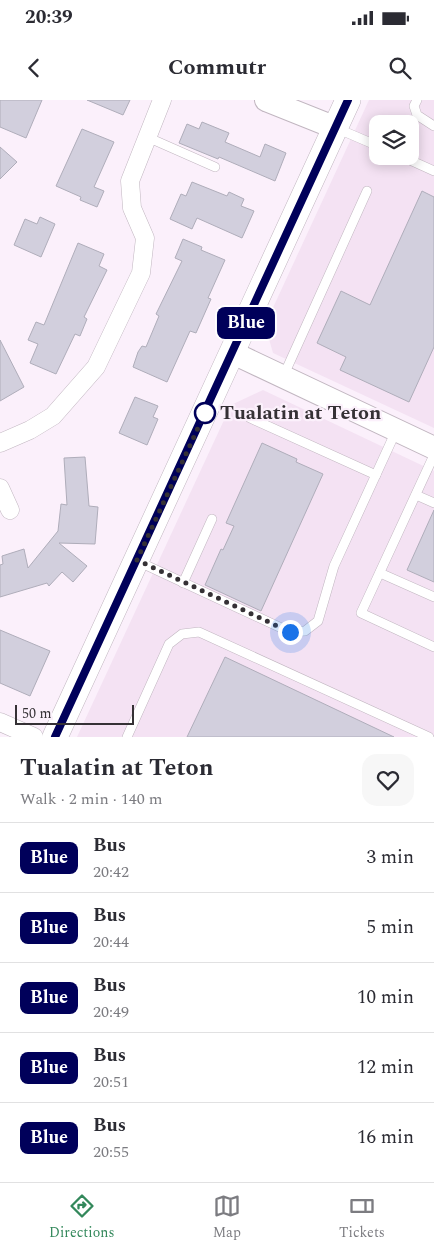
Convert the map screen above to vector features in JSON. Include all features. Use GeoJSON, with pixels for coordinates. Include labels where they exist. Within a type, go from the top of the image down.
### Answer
{"type":"FeatureCollection","features":[{"type":"Feature","properties":{"kind":"main road"},"geometry":{"type":"LineString","coordinates":[[55,737],[348,100]]}},
{"type":"Feature","properties":{"kind":"street"},"geometry":{"type":"LineString","coordinates":[[0,443],[30,430],[53,416],[96,367],[141,273],[146,238],[132,208],[130,181],[162,100]]}},
{"type":"Feature","properties":{"kind":"street"},"geometry":{"type":"LineString","coordinates":[[266,100],[336,128]]}},
{"type":"Feature","properties":{"kind":"street"},"geometry":{"type":"LineString","coordinates":[[233,353],[434,448]]}},
{"type":"Feature","properties":{"kind":"street"},"geometry":{"type":"LineString","coordinates":[[0,488],[10,510]]}},
{"type":"Feature","properties":{"kind":"street"},"geometry":{"type":"LineString","coordinates":[[0,722],[34,737]]}},
{"type":"Feature","properties":{"kind":"lane"},"geometry":{"type":"LineString","coordinates":[[417,100],[414,106],[418,115],[434,126]]}},
{"type":"Feature","properties":{"kind":"lane"},"geometry":{"type":"LineString","coordinates":[[336,128],[369,142]]}},
{"type":"Feature","properties":{"kind":"lane"},"geometry":{"type":"LineString","coordinates":[[147,137],[215,167]]}},
{"type":"Feature","properties":{"kind":"lane"},"geometry":{"type":"LineString","coordinates":[[419,164],[434,171]]}},
{"type":"Feature","properties":{"kind":"lane"},"geometry":{"type":"LineString","coordinates":[[283,377],[367,191]]}},
{"type":"Feature","properties":{"kind":"lane"},"geometry":{"type":"LineString","coordinates":[[250,418],[376,475]]}},
{"type":"Feature","properties":{"kind":"lane"},"geometry":{"type":"LineString","coordinates":[[137,560],[290,632],[305,631],[318,621],[334,566],[396,430]]}},
{"type":"Feature","properties":{"kind":"lane"},"geometry":{"type":"LineString","coordinates":[[434,455],[361,613],[434,647]]}},
{"type":"Feature","properties":{"kind":"lane"},"geometry":{"type":"LineString","coordinates":[[416,495],[434,504]]}},
{"type":"Feature","properties":{"kind":"lane"},"geometry":{"type":"LineString","coordinates":[[182,582],[212,519]]}},
{"type":"Feature","properties":{"kind":"lane"},"geometry":{"type":"LineString","coordinates":[[380,573],[434,597]]}},
{"type":"Feature","properties":{"kind":"lane"},"geometry":{"type":"LineString","coordinates":[[127,737],[169,644],[182,634],[199,632],[429,737]]}},
{"type":"Feature","properties":{"kind":"shaded area"},"geometry":{"type":"Polygon","coordinates":[[[369,100],[434,100],[434,428],[273,353],[265,325],[369,100]]]}},
{"type":"Feature","properties":{"kind":"shaded area"},"geometry":{"type":"Polygon","coordinates":[[[263,390],[434,471],[434,737],[77,737],[231,405],[263,390]]]}},
{"type":"Feature","properties":{"kind":"building"},"geometry":{"type":"Polygon","coordinates":[[[0,100],[42,100],[26,138],[0,127],[0,100]]]}},
{"type":"Feature","properties":{"kind":"building"},"geometry":{"type":"Polygon","coordinates":[[[87,100],[130,100],[123,115],[87,100]]]}},
{"type":"Feature","properties":{"kind":"building"},"geometry":{"type":"Polygon","coordinates":[[[202,122],[229,133],[225,142],[260,157],[265,144],[286,153],[275,181],[219,157],[218,159],[179,143],[187,124],[199,129],[202,122]]]}},
{"type":"Feature","properties":{"kind":"building"},"geometry":{"type":"Polygon","coordinates":[[[82,129],[114,142],[94,187],[104,191],[97,207],[80,200],[81,197],[56,186],[82,129]]]}},
{"type":"Feature","properties":{"kind":"building"},"geometry":{"type":"Polygon","coordinates":[[[0,147],[17,162],[0,179],[0,147]]]}},
{"type":"Feature","properties":{"kind":"building"},"geometry":{"type":"Polygon","coordinates":[[[192,182],[227,196],[229,192],[244,199],[241,206],[254,211],[242,238],[197,218],[192,229],[170,219],[181,194],[186,196],[192,182]]]}},
{"type":"Feature","properties":{"kind":"building"},"geometry":{"type":"Polygon","coordinates":[[[422,191],[434,197],[434,347],[409,402],[340,370],[346,357],[317,343],[341,291],[370,305],[422,191]]]}},
{"type":"Feature","properties":{"kind":"building"},"geometry":{"type":"Polygon","coordinates":[[[40,217],[55,224],[41,257],[14,245],[25,219],[37,224],[40,217]]]}},
{"type":"Feature","properties":{"kind":"building"},"geometry":{"type":"Polygon","coordinates":[[[183,239],[202,247],[201,250],[225,260],[208,298],[211,299],[196,333],[190,331],[167,382],[133,367],[138,352],[142,346],[146,347],[159,316],[156,314],[182,261],[175,258],[183,239]]]}},
{"type":"Feature","properties":{"kind":"building"},"geometry":{"type":"Polygon","coordinates":[[[78,243],[104,254],[99,266],[107,270],[84,317],[87,319],[80,336],[75,334],[56,374],[30,363],[38,344],[28,340],[36,322],[44,325],[78,243]]]}},
{"type":"Feature","properties":{"kind":"building"},"geometry":{"type":"Polygon","coordinates":[[[0,340],[24,387],[0,401],[0,340]]]}},
{"type":"Feature","properties":{"kind":"building"},"geometry":{"type":"Polygon","coordinates":[[[135,397],[158,406],[153,417],[158,419],[147,445],[119,433],[135,397]]]}},
{"type":"Feature","properties":{"kind":"building"},"geometry":{"type":"Polygon","coordinates":[[[262,443],[297,459],[296,462],[323,474],[261,611],[205,585],[221,549],[223,550],[234,526],[226,523],[262,443]]]}},
{"type":"Feature","properties":{"kind":"building"},"geometry":{"type":"Polygon","coordinates":[[[85,457],[89,506],[98,507],[95,544],[59,543],[87,566],[73,582],[62,572],[49,586],[47,583],[0,597],[0,565],[3,564],[2,556],[24,549],[28,568],[58,531],[61,504],[67,505],[64,458],[85,457]]]}},
{"type":"Feature","properties":{"kind":"building"},"geometry":{"type":"Polygon","coordinates":[[[434,510],[434,582],[407,570],[434,510]]]}},
{"type":"Feature","properties":{"kind":"building"},"geometry":{"type":"Polygon","coordinates":[[[0,630],[50,651],[30,696],[0,683],[0,630]]]}},
{"type":"Feature","properties":{"kind":"building"},"geometry":{"type":"Polygon","coordinates":[[[225,657],[394,737],[187,737],[225,657]]]}},
{"type":"Feature","properties":{"kind":"bus line","name":"Blue"},"geometry":{"type":"LineString","coordinates":[[55,737],[348,100]]}},
{"type":"Feature","properties":{"kind":"place","name":"Tualatin at Teton"},"geometry":{"type":"Point","coordinates":[205,413]}},
{"type":"Feature","properties":{"kind":"route"},"geometry":{"type":"LineString","coordinates":[[205,413],[137,560],[266,623],[290,632]]}}]}
